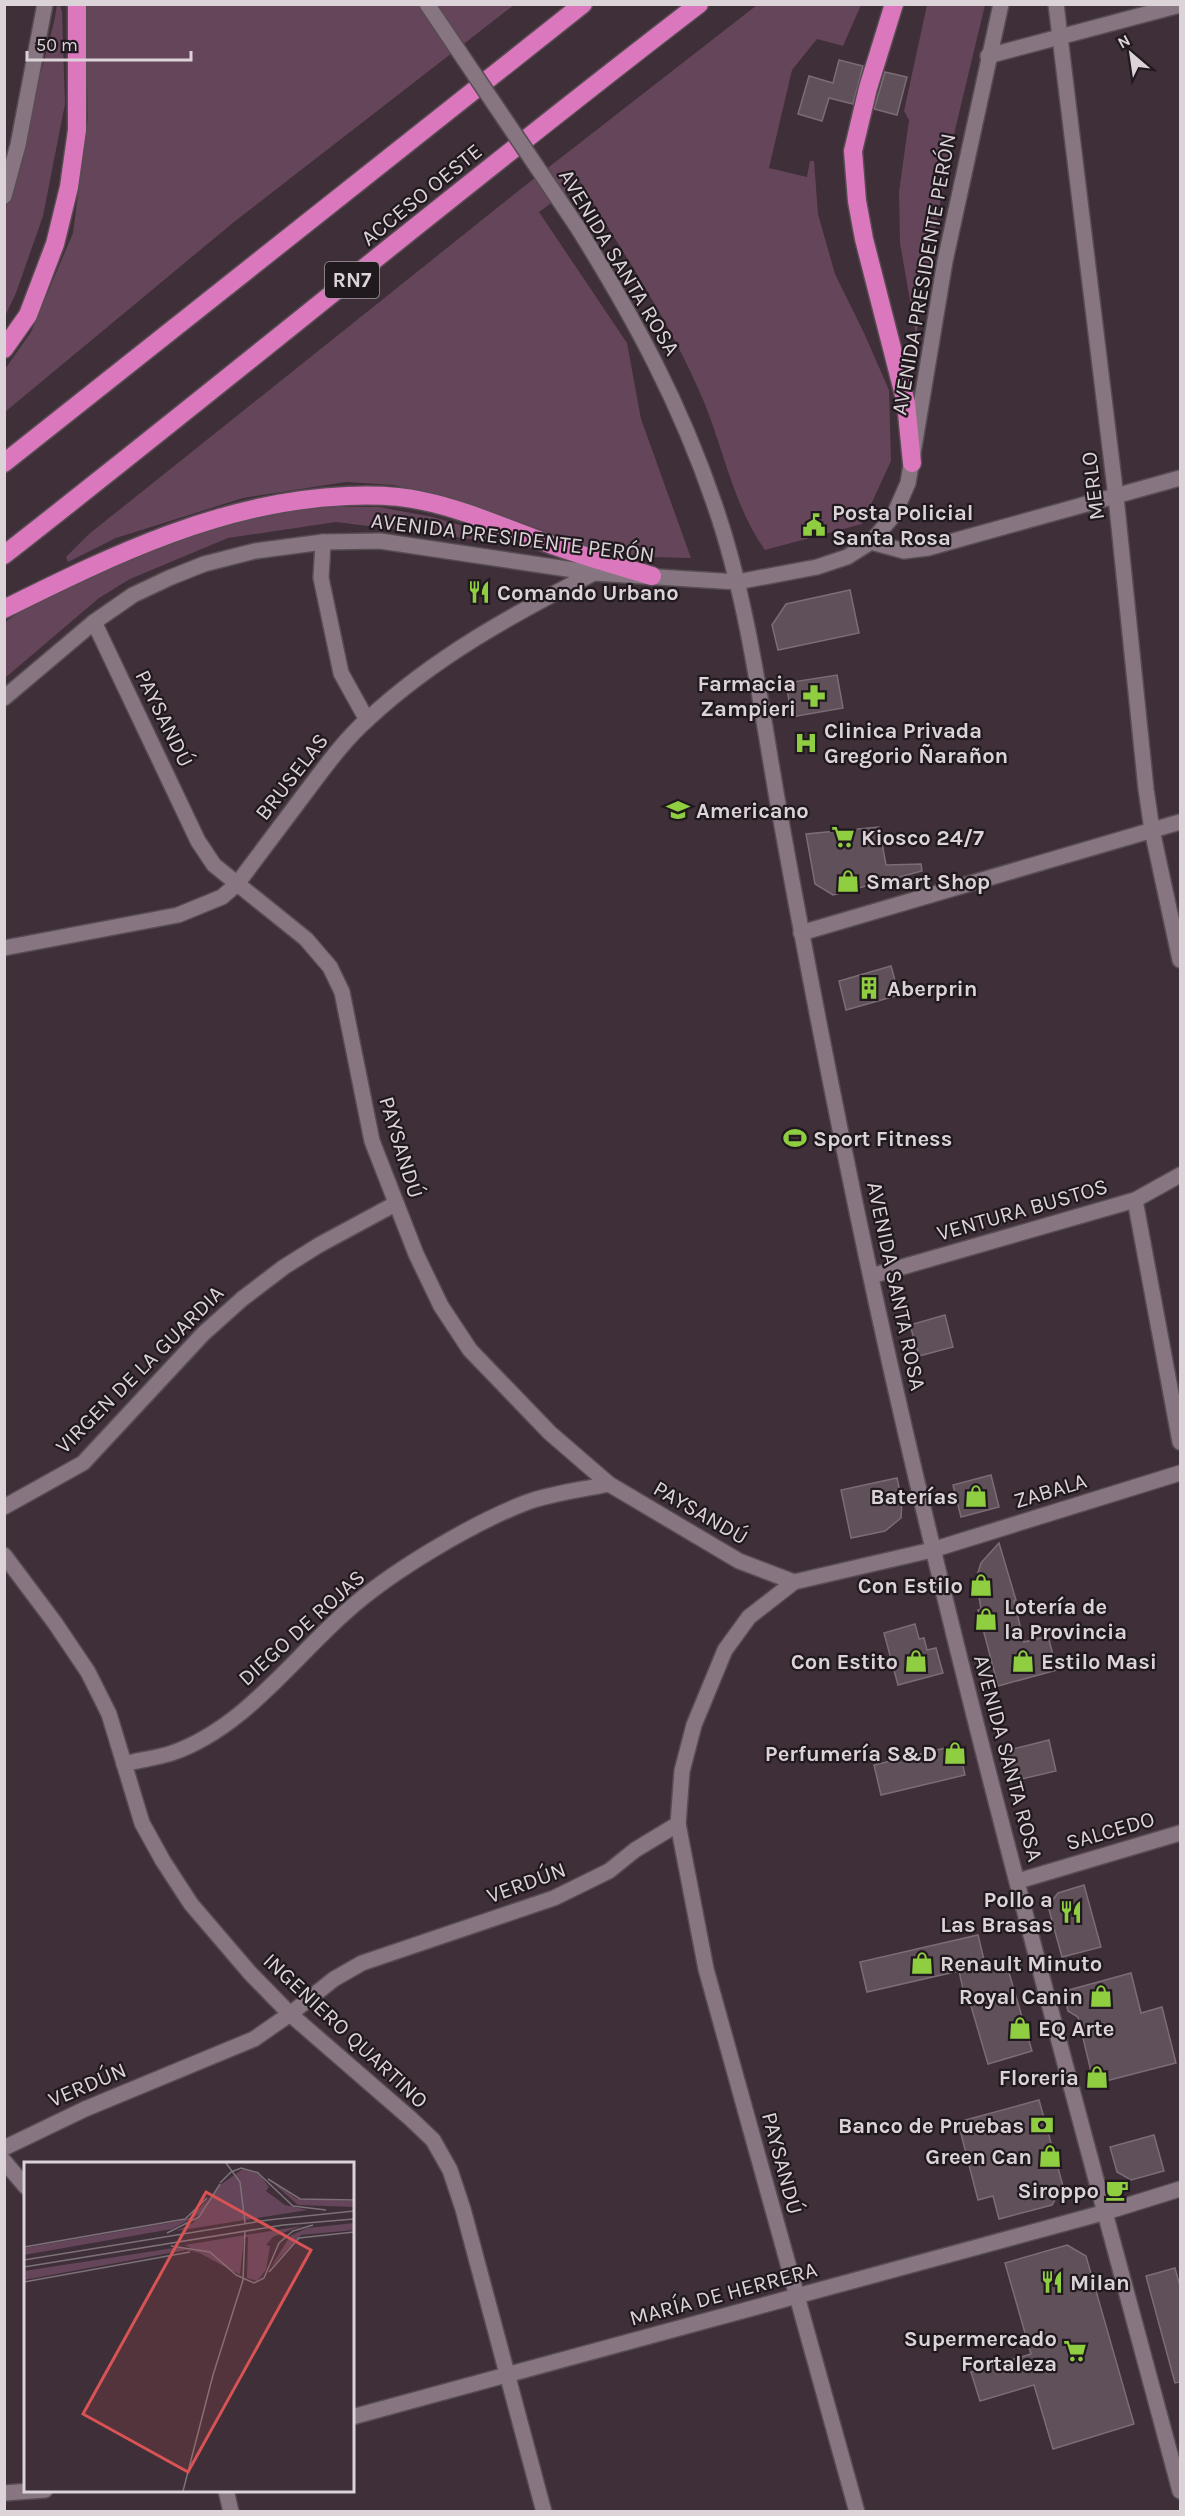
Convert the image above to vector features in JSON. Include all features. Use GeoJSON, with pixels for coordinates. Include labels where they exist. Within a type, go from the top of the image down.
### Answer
{"type":"FeatureCollection","features":[{"type":"Feature","properties":{"kind":"highway"},"geometry":{"type":"LineString","coordinates":[[4,349],[28,315],[55,244],[69,187],[77,130],[77,4]]}},
{"type":"Feature","properties":{"kind":"highway","name":"ACCESO OESTE"},"geometry":{"type":"LineString","coordinates":[[4,463],[583,4]]}},
{"type":"Feature","properties":{"kind":"highway","name":"ACCESO OESTE"},"geometry":{"type":"LineString","coordinates":[[4,555],[206,398],[609,73],[699,4]]}},
{"type":"Feature","properties":{"kind":"highway"},"geometry":{"type":"LineString","coordinates":[[894,4],[868,88],[854,151],[857,201],[864,239],[906,403],[912,463]]}},
{"type":"Feature","properties":{"kind":"highway"},"geometry":{"type":"LineString","coordinates":[[4,609],[147,542],[218,518],[267,505],[312,498],[395,496],[425,501],[577,554],[652,576]]}},
{"type":"Feature","properties":{"kind":"street"},"geometry":{"type":"LineString","coordinates":[[4,196],[18,145],[45,4]]}},
{"type":"Feature","properties":{"kind":"street","name":"AVENIDA SANTA ROSA"},"geometry":{"type":"LineString","coordinates":[[427,4],[579,228],[622,299],[660,370],[716,506],[737,582],[801,933],[871,1276],[932,1550],[1017,1881],[1180,2491]]}},
{"type":"Feature","properties":{"kind":"street","name":"AVENIDA PRESIDENTE PERÓN"},"geometry":{"type":"LineString","coordinates":[[4,698],[94,622],[133,595],[204,564],[255,551],[323,542],[380,540],[594,573],[737,582],[817,567],[847,557],[871,542],[894,515],[908,483],[945,261],[1001,4]]}},
{"type":"Feature","properties":{"kind":"street","name":"MERLO"},"geometry":{"type":"LineString","coordinates":[[1056,4],[1116,497],[1152,830],[1180,960]]}},
{"type":"Feature","properties":{"kind":"street"},"geometry":{"type":"LineString","coordinates":[[988,56],[1180,5]]}},
{"type":"Feature","properties":{"kind":"street"},"geometry":{"type":"LineString","coordinates":[[871,542],[904,551],[928,548],[1180,478]]}},
{"type":"Feature","properties":{"kind":"street"},"geometry":{"type":"LineString","coordinates":[[323,542],[321,578],[341,673],[367,720]]}},
{"type":"Feature","properties":{"kind":"street","name":"BRUSELAS"},"geometry":{"type":"LineString","coordinates":[[4,948],[178,915],[222,897],[237,884],[338,750],[367,720],[420,674],[467,642],[520,611],[594,573]]}},
{"type":"Feature","properties":{"kind":"street","name":"PAYSANDÚ"},"geometry":{"type":"LineString","coordinates":[[94,622],[198,841],[214,865],[306,939],[330,967],[342,992],[372,1141],[395,1204],[441,1306],[470,1350],[549,1433],[609,1484],[739,1561],[795,1582]]}},
{"type":"Feature","properties":{"kind":"street"},"geometry":{"type":"LineString","coordinates":[[801,933],[1180,822]]}},
{"type":"Feature","properties":{"kind":"street","name":"VENTURA BUSTOS"},"geometry":{"type":"LineString","coordinates":[[871,1276],[1134,1200],[1180,1175]]}},
{"type":"Feature","properties":{"kind":"street"},"geometry":{"type":"LineString","coordinates":[[1134,1200],[1180,1442]]}},
{"type":"Feature","properties":{"kind":"street","name":"VIRGEN DE LA GUARDIA"},"geometry":{"type":"LineString","coordinates":[[4,1507],[83,1463],[203,1334],[242,1299],[284,1267],[319,1245],[395,1204]]}},
{"type":"Feature","properties":{"kind":"street","name":"ZABALA"},"geometry":{"type":"LineString","coordinates":[[932,1550],[1180,1473]]}},
{"type":"Feature","properties":{"kind":"street","name":"DIEGO DE ROJAS"},"geometry":{"type":"LineString","coordinates":[[124,1764],[172,1753],[204,1737],[234,1717],[347,1610],[397,1573],[448,1542],[526,1503],[609,1484]]}},
{"type":"Feature","properties":{"kind":"street"},"geometry":{"type":"LineString","coordinates":[[678,1824],[682,1771],[694,1725],[725,1650],[749,1617],[795,1582],[932,1550]]}},
{"type":"Feature","properties":{"kind":"street","name":"INGENIERO QUARTINO"},"geometry":{"type":"LineString","coordinates":[[4,1556],[55,1623],[88,1672],[109,1714],[142,1823],[191,1904],[250,1973],[290,2014],[433,2140],[450,2170],[463,2209],[544,2511]]}},
{"type":"Feature","properties":{"kind":"street","name":"PAYSANDÚ"},"geometry":{"type":"LineString","coordinates":[[678,1824],[706,1970],[856,2511]]}},
{"type":"Feature","properties":{"kind":"street","name":"VERDÚN"},"geometry":{"type":"LineString","coordinates":[[4,2148],[85,2109],[254,2039],[290,2014],[325,1985],[362,1963],[554,1898],[609,1871],[635,1850],[678,1824]]}},
{"type":"Feature","properties":{"kind":"street","name":"SALCEDO"},"geometry":{"type":"LineString","coordinates":[[1017,1881],[1180,1833]]}},
{"type":"Feature","properties":{"kind":"street"},"geometry":{"type":"LineString","coordinates":[[4,2161],[24,2185]]}},
{"type":"Feature","properties":{"kind":"street","name":"MARÍA DE HERRERA"},"geometry":{"type":"LineString","coordinates":[[354,2417],[1106,2212],[1180,2189]]}},
{"type":"Feature","properties":{"kind":"street"},"geometry":{"type":"LineString","coordinates":[[4,2493],[24,2492]]}},
{"type":"Feature","properties":{"kind":"street"},"geometry":{"type":"LineString","coordinates":[[226,2492],[231,2511]]}},
{"type":"Feature","properties":{"kind":"shaded area"},"geometry":{"type":"Polygon","coordinates":[[[57,5],[60,5],[62,12],[65,104],[43,216],[16,293],[5,316],[5,211],[57,5]]]}},
{"type":"Feature","properties":{"kind":"shaded area"},"geometry":{"type":"Polygon","coordinates":[[[85,5],[514,5],[234,222],[5,412],[5,369],[31,332],[73,233],[88,118],[85,5]]]}},
{"type":"Feature","properties":{"kind":"shaded area"},"geometry":{"type":"Polygon","coordinates":[[[757,5],[861,5],[843,46],[817,39],[792,70],[769,168],[807,177],[810,161],[814,161],[818,214],[835,274],[889,390],[891,461],[862,524],[765,550],[745,516],[704,402],[677,345],[580,182],[539,212],[627,343],[641,419],[691,558],[650,557],[598,550],[446,496],[393,485],[346,482],[243,498],[116,538],[68,562],[66,557],[89,534],[522,188],[757,5]]]}},
{"type":"Feature","properties":{"kind":"shaded area"},"geometry":{"type":"Polygon","coordinates":[[[927,5],[985,5],[949,155],[916,335],[900,243],[899,192],[909,120],[904,111],[927,5]]]}},
{"type":"Feature","properties":{"kind":"shaded area"},"geometry":{"type":"Polygon","coordinates":[[[379,507],[433,517],[533,547],[336,522],[228,538],[130,579],[99,598],[5,678],[5,622],[28,607],[64,589],[155,550],[208,531],[291,512],[320,508],[379,507]]]}},
{"type":"Feature","properties":{"kind":"building"},"geometry":{"type":"Polygon","coordinates":[[[839,60],[863,66],[853,104],[829,98],[822,121],[798,114],[809,76],[833,83],[839,60]]]}},
{"type":"Feature","properties":{"kind":"building"},"geometry":{"type":"Polygon","coordinates":[[[885,72],[907,77],[897,115],[874,109],[885,72]]]}},
{"type":"Feature","properties":{"kind":"building"},"geometry":{"type":"Polygon","coordinates":[[[850,590],[859,633],[778,650],[772,625],[786,604],[850,590]]]}},
{"type":"Feature","properties":{"kind":"building","name":"Farmacia Zampieri"},"geometry":{"type":"Polygon","coordinates":[[[837,675],[843,708],[792,717],[786,683],[837,675]]]}},
{"type":"Feature","properties":{"kind":"building"},"geometry":{"type":"Polygon","coordinates":[[[879,827],[886,865],[921,864],[922,871],[833,895],[815,884],[806,834],[879,827]]]}},
{"type":"Feature","properties":{"kind":"building","name":"Aberprin"},"geometry":{"type":"Polygon","coordinates":[[[891,966],[899,995],[846,1010],[839,981],[891,966]]]}},
{"type":"Feature","properties":{"kind":"building"},"geometry":{"type":"Polygon","coordinates":[[[945,1315],[953,1347],[919,1356],[910,1325],[945,1315]]]}},
{"type":"Feature","properties":{"kind":"building","name":"Baterías"},"geometry":{"type":"Polygon","coordinates":[[[991,1475],[999,1507],[961,1517],[953,1485],[991,1475]]]}},
{"type":"Feature","properties":{"kind":"building"},"geometry":{"type":"Polygon","coordinates":[[[897,1478],[902,1501],[901,1518],[885,1531],[851,1538],[841,1490],[897,1478]]]}},
{"type":"Feature","properties":{"kind":"building"},"geometry":{"type":"Polygon","coordinates":[[[999,1543],[1016,1600],[1014,1601],[1024,1642],[1048,1636],[1057,1670],[998,1686],[978,1610],[981,1609],[976,1579],[981,1563],[999,1543]]]}},
{"type":"Feature","properties":{"kind":"building","name":"Con Estito"},"geometry":{"type":"Polygon","coordinates":[[[915,1624],[919,1639],[924,1638],[927,1650],[936,1648],[943,1673],[898,1685],[884,1633],[915,1624]]]}},
{"type":"Feature","properties":{"kind":"building"},"geometry":{"type":"Polygon","coordinates":[[[1049,1740],[1056,1771],[1013,1781],[1005,1751],[1049,1740]]]}},
{"type":"Feature","properties":{"kind":"building"},"geometry":{"type":"Polygon","coordinates":[[[958,1745],[965,1775],[881,1795],[874,1765],[958,1745]]]}},
{"type":"Feature","properties":{"kind":"building"},"geometry":{"type":"Polygon","coordinates":[[[1084,1885],[1101,1947],[1062,1957],[1048,1906],[1058,1893],[1084,1885]]]}},
{"type":"Feature","properties":{"kind":"building"},"geometry":{"type":"Polygon","coordinates":[[[978,1935],[985,1964],[1005,1959],[1032,2051],[988,2064],[959,1971],[867,1992],[860,1962],[978,1935]]]}},
{"type":"Feature","properties":{"kind":"building"},"geometry":{"type":"Polygon","coordinates":[[[1131,1973],[1141,2013],[1162,2007],[1176,2063],[1094,2084],[1078,2017],[1068,2011],[1065,1998],[1069,1990],[1131,1973]]]}},
{"type":"Feature","properties":{"kind":"building"},"geometry":{"type":"Polygon","coordinates":[[[1039,2100],[1063,2186],[1052,2205],[999,2219],[993,2196],[978,2200],[958,2122],[1039,2100]]]}},
{"type":"Feature","properties":{"kind":"building"},"geometry":{"type":"Polygon","coordinates":[[[1154,2135],[1164,2171],[1131,2180],[1117,2172],[1110,2147],[1154,2135]]]}},
{"type":"Feature","properties":{"kind":"building"},"geometry":{"type":"Polygon","coordinates":[[[1067,2245],[1086,2256],[1134,2424],[1053,2449],[1034,2385],[980,2401],[971,2372],[1031,2354],[1005,2263],[1067,2245]]]}},
{"type":"Feature","properties":{"kind":"building"},"geometry":{"type":"Polygon","coordinates":[[[1175,2268],[1180,2286],[1180,2382],[1175,2383],[1146,2276],[1175,2268]]]}},
{"type":"Feature","properties":{"kind":"place","name":"Posta Policial Santa Rosa"},"geometry":{"type":"Point","coordinates":[814,525]}},
{"type":"Feature","properties":{"kind":"place","name":"Comando Urbano"},"geometry":{"type":"Point","coordinates":[479,592]}},
{"type":"Feature","properties":{"kind":"place","name":"Farmacia Zampieri"},"geometry":{"type":"Point","coordinates":[814,696]}},
{"type":"Feature","properties":{"kind":"place","name":"Clinica Privada Gregorio Ñarañon"},"geometry":{"type":"Point","coordinates":[806,743]}},
{"type":"Feature","properties":{"kind":"place","name":"Americano"},"geometry":{"type":"Point","coordinates":[678,810]}},
{"type":"Feature","properties":{"kind":"place","name":"Kiosco 24/7"},"geometry":{"type":"Point","coordinates":[843,837]}},
{"type":"Feature","properties":{"kind":"place","name":"Smart Shop"},"geometry":{"type":"Point","coordinates":[848,881]}},
{"type":"Feature","properties":{"kind":"place","name":"Aberprin"},"geometry":{"type":"Point","coordinates":[869,988]}},
{"type":"Feature","properties":{"kind":"place","name":"Sport Fitness"},"geometry":{"type":"Point","coordinates":[795,1138]}},
{"type":"Feature","properties":{"kind":"place","name":"Baterías"},"geometry":{"type":"Point","coordinates":[976,1496]}},
{"type":"Feature","properties":{"kind":"place","name":"Con Estilo"},"geometry":{"type":"Point","coordinates":[981,1585]}},
{"type":"Feature","properties":{"kind":"place","name":"Lotería de la Provincia"},"geometry":{"type":"Point","coordinates":[986,1619]}},
{"type":"Feature","properties":{"kind":"place","name":"Con Estito"},"geometry":{"type":"Point","coordinates":[916,1661]}},
{"type":"Feature","properties":{"kind":"place","name":"Estilo Masi"},"geometry":{"type":"Point","coordinates":[1023,1661]}},
{"type":"Feature","properties":{"kind":"place","name":"Perfumería S&D"},"geometry":{"type":"Point","coordinates":[955,1753]}},
{"type":"Feature","properties":{"kind":"place","name":"Pollo a Las Brasas"},"geometry":{"type":"Point","coordinates":[1071,1912]}},
{"type":"Feature","properties":{"kind":"place","name":"Renault Minuto"},"geometry":{"type":"Point","coordinates":[922,1963]}},
{"type":"Feature","properties":{"kind":"place","name":"Royal Canin"},"geometry":{"type":"Point","coordinates":[1101,1996]}},
{"type":"Feature","properties":{"kind":"place","name":"EQ Arte"},"geometry":{"type":"Point","coordinates":[1020,2028]}},
{"type":"Feature","properties":{"kind":"place","name":"Floreria"},"geometry":{"type":"Point","coordinates":[1097,2077]}},
{"type":"Feature","properties":{"kind":"place","name":"Banco de Pruebas"},"geometry":{"type":"Point","coordinates":[1042,2125]}},
{"type":"Feature","properties":{"kind":"place","name":"Green Can"},"geometry":{"type":"Point","coordinates":[1050,2156]}},
{"type":"Feature","properties":{"kind":"place","name":"Siroppo"},"geometry":{"type":"Point","coordinates":[1117,2190]}},
{"type":"Feature","properties":{"kind":"place","name":"Milan"},"geometry":{"type":"Point","coordinates":[1052,2282]}},
{"type":"Feature","properties":{"kind":"place","name":"Supermercado Fortaleza"},"geometry":{"type":"Point","coordinates":[1075,2351]}}]}
